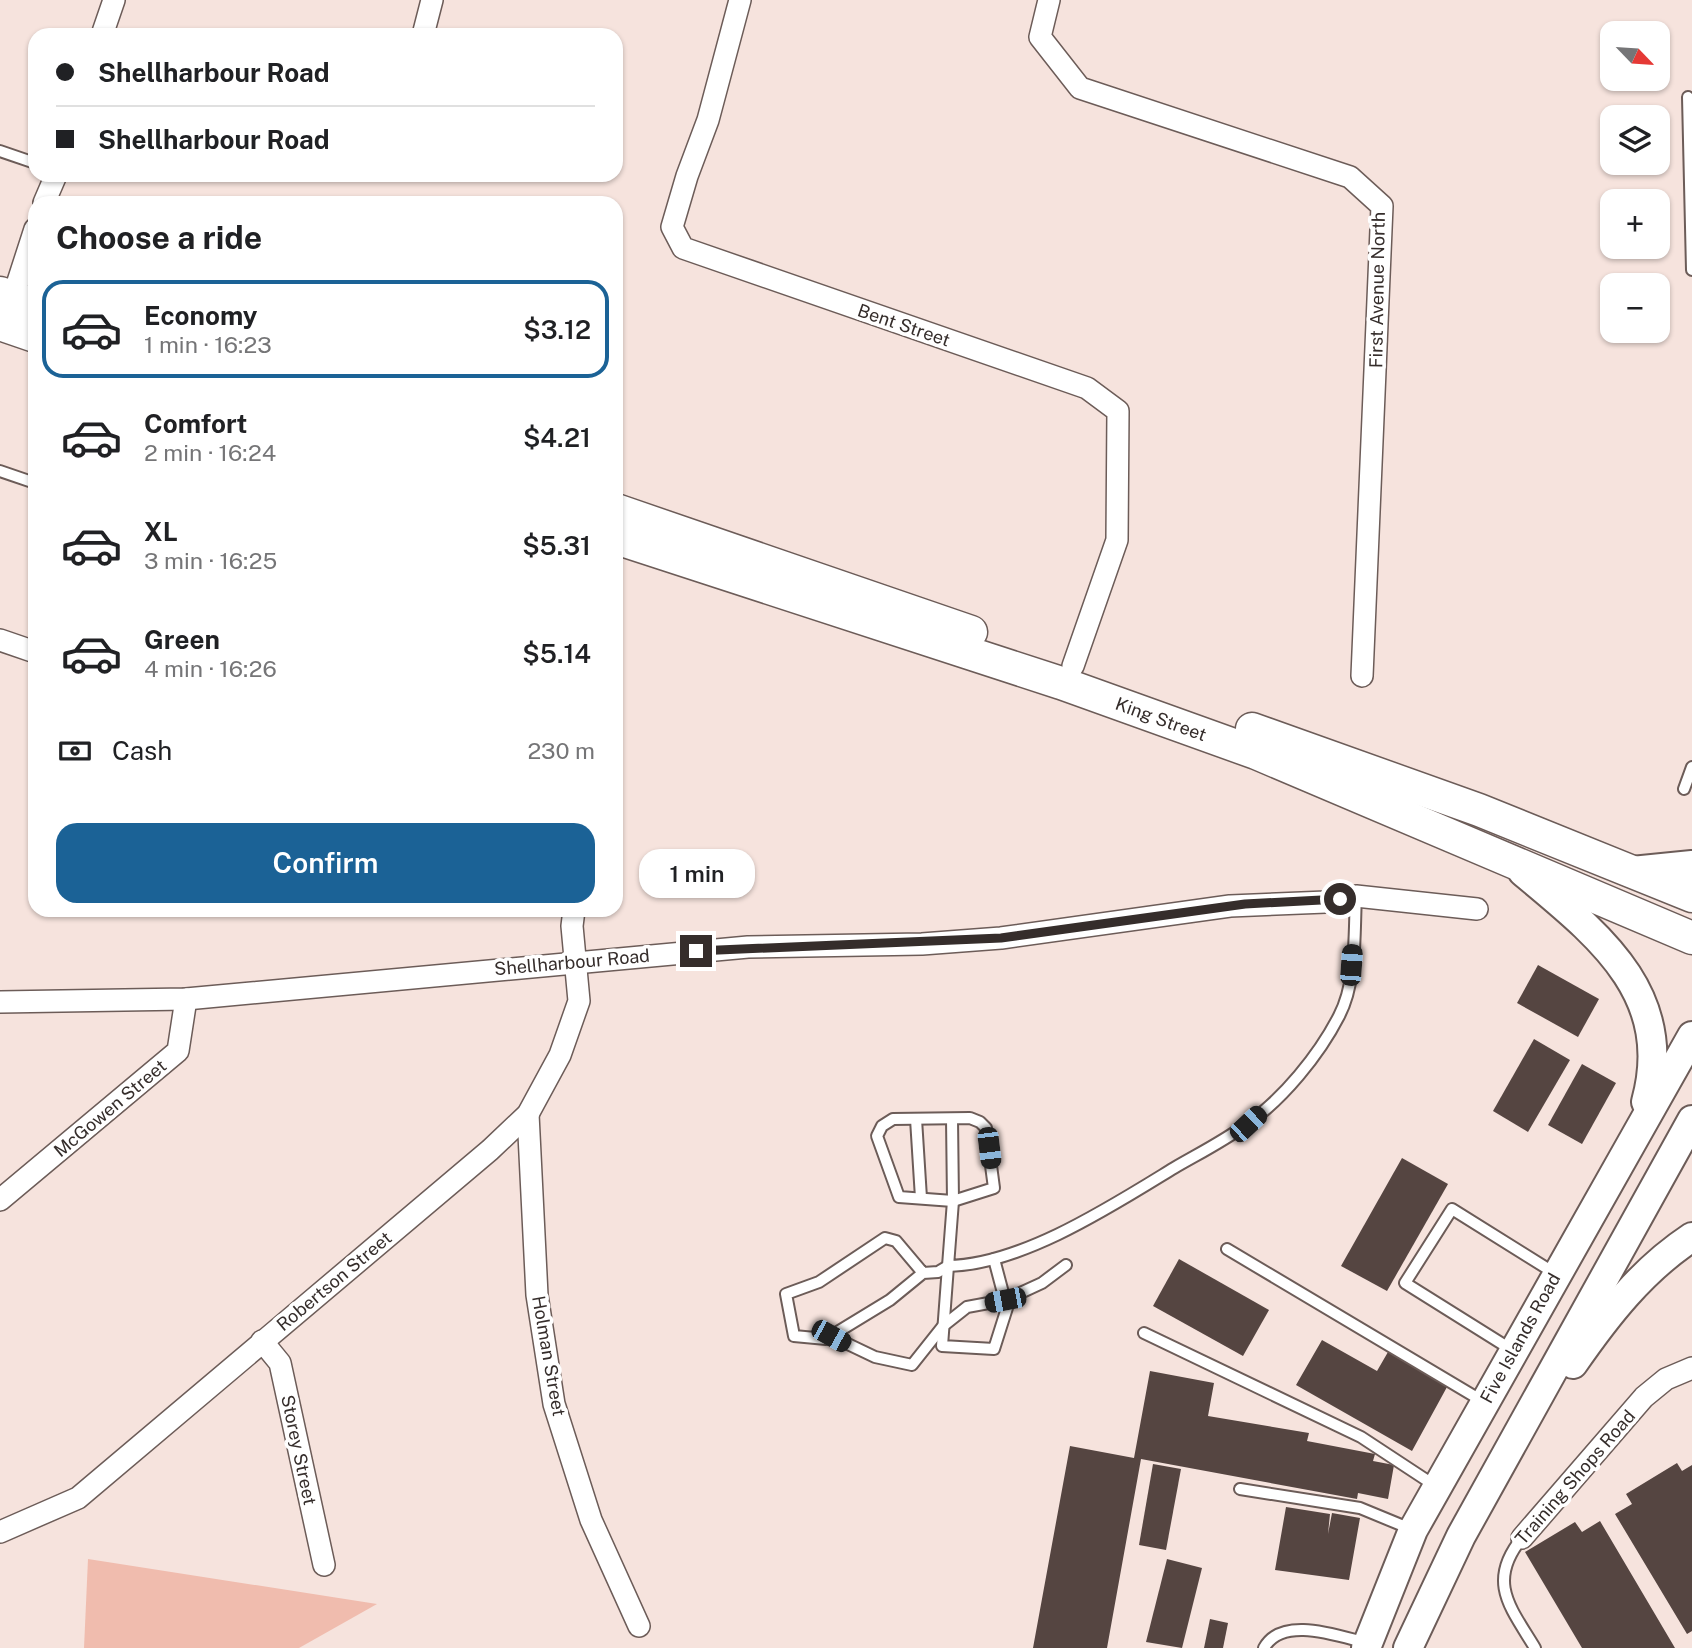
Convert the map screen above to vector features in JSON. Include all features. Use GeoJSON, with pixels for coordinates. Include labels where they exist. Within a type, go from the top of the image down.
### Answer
{"type":"FeatureCollection","features":[{"type":"Feature","properties":{"kind":"main road"},"geometry":{"type":"LineString","coordinates":[[12,305],[28,327]]}},
{"type":"Feature","properties":{"kind":"main road","name":"King Street"},"geometry":{"type":"LineString","coordinates":[[623,512],[1073,666],[1479,810],[1692,896]]}},
{"type":"Feature","properties":{"kind":"main road","name":"King Street"},"geometry":{"type":"LineString","coordinates":[[623,540],[1074,688],[1256,753],[1692,938]]}},
{"type":"Feature","properties":{"kind":"main road"},"geometry":{"type":"LineString","coordinates":[[1504,856],[1596,933],[1613,953],[1641,1000],[1651,1027],[1653,1059],[1648,1093],[1636,1135]]}},
{"type":"Feature","properties":{"kind":"main road"},"geometry":{"type":"LineString","coordinates":[[1632,871],[1692,865]]}},
{"type":"Feature","properties":{"kind":"main road","name":"Five Islands Road"},"geometry":{"type":"LineString","coordinates":[[1366,1645],[1413,1530],[1692,1036]]}},
{"type":"Feature","properties":{"kind":"main road"},"geometry":{"type":"LineString","coordinates":[[1408,1648],[1431,1594],[1692,1120]]}},
{"type":"Feature","properties":{"kind":"main road"},"geometry":{"type":"LineString","coordinates":[[1503,1461],[1620,1299],[1672,1250],[1692,1237]]}},
{"type":"Feature","properties":{"kind":"street"},"geometry":{"type":"LineString","coordinates":[[105,28],[114,0]]}},
{"type":"Feature","properties":{"kind":"street"},"geometry":{"type":"LineString","coordinates":[[425,28],[432,0]]}},
{"type":"Feature","properties":{"kind":"street","name":"Bent Street"},"geometry":{"type":"LineString","coordinates":[[740,0],[708,120],[672,227],[683,248],[1087,388],[1118,411],[1116,540],[1073,666]]}},
{"type":"Feature","properties":{"kind":"street","name":"First Avenue North"},"geometry":{"type":"LineString","coordinates":[[1049,0],[1041,37],[1080,88],[1350,177],[1382,206],[1362,676]]}},
{"type":"Feature","properties":{"kind":"street"},"geometry":{"type":"LineString","coordinates":[[28,252],[12,305],[28,317]]}},
{"type":"Feature","properties":{"kind":"street"},"geometry":{"type":"LineString","coordinates":[[0,640],[28,650]]}},
{"type":"Feature","properties":{"kind":"street","name":"Shellharbour Road"},"geometry":{"type":"LineString","coordinates":[[0,1002],[186,999],[748,947],[922,944],[1001,938],[1230,906],[1326,902],[1356,896],[1477,909]]}},
{"type":"Feature","properties":{"kind":"street","name":"Robertson Street"},"geometry":{"type":"LineString","coordinates":[[0,1532],[78,1498],[490,1150],[528,1114],[560,1055],[579,1001],[574,917]]}},
{"type":"Feature","properties":{"kind":"street","name":"McGowen Street"},"geometry":{"type":"LineString","coordinates":[[0,1200],[178,1051],[186,999]]}},
{"type":"Feature","properties":{"kind":"street","name":"Holman Street"},"geometry":{"type":"LineString","coordinates":[[528,1114],[537,1295],[554,1404],[592,1520],[639,1626]]}},
{"type":"Feature","properties":{"kind":"street","name":"Storey Street"},"geometry":{"type":"LineString","coordinates":[[262,1341],[280,1363],[324,1564]]}},
{"type":"Feature","properties":{"kind":"street","name":"Training Shops Road"},"geometry":{"type":"LineString","coordinates":[[1522,1538],[1644,1397],[1666,1379],[1692,1368]]}},
{"type":"Feature","properties":{"kind":"lane"},"geometry":{"type":"LineString","coordinates":[[1688,97],[1692,270]]}},
{"type":"Feature","properties":{"kind":"lane"},"geometry":{"type":"LineString","coordinates":[[0,151],[28,161]]}},
{"type":"Feature","properties":{"kind":"lane"},"geometry":{"type":"LineString","coordinates":[[0,471],[28,481]]}},
{"type":"Feature","properties":{"kind":"lane"},"geometry":{"type":"LineString","coordinates":[[1684,789],[1692,767]]}},
{"type":"Feature","properties":{"kind":"lane"},"geometry":{"type":"LineString","coordinates":[[923,1273],[896,1241],[885,1238],[819,1282],[786,1294],[794,1336],[826,1339],[890,1300],[923,1273],[938,1272],[948,1266],[971,1266],[994,1259],[1096,1215],[1248,1124],[1275,1099],[1321,1045],[1340,1014],[1351,965],[1356,896]]}},
{"type":"Feature","properties":{"kind":"lane"},"geometry":{"type":"LineString","coordinates":[[970,1118],[986,1128],[994,1188],[953,1201],[899,1197],[877,1136],[882,1126],[893,1119],[916,1119],[970,1118]]}},
{"type":"Feature","properties":{"kind":"lane"},"geometry":{"type":"LineString","coordinates":[[916,1119],[920,1198]]}},
{"type":"Feature","properties":{"kind":"lane"},"geometry":{"type":"LineString","coordinates":[[952,1119],[953,1201],[942,1346],[994,1349],[1007,1308],[994,1259]]}},
{"type":"Feature","properties":{"kind":"lane"},"geometry":{"type":"LineString","coordinates":[[1513,1350],[1405,1283],[1452,1209],[1556,1274]]}},
{"type":"Feature","properties":{"kind":"lane"},"geometry":{"type":"LineString","coordinates":[[1227,1249],[1484,1402]]}},
{"type":"Feature","properties":{"kind":"lane"},"geometry":{"type":"LineString","coordinates":[[831,1336],[875,1357],[912,1364],[943,1326],[967,1307],[1005,1300],[1042,1283],[1066,1265]]}},
{"type":"Feature","properties":{"kind":"lane"},"geometry":{"type":"LineString","coordinates":[[1144,1334],[1362,1437],[1437,1487]]}},
{"type":"Feature","properties":{"kind":"lane"},"geometry":{"type":"LineString","coordinates":[[1240,1489],[1360,1507],[1413,1530]]}},
{"type":"Feature","properties":{"kind":"lane","name":"Training Shops Road"},"geometry":{"type":"LineString","coordinates":[[1522,1538],[1505,1567],[1503,1588],[1535,1648]]}},
{"type":"Feature","properties":{"kind":"lane"},"geometry":{"type":"LineString","coordinates":[[1264,1648],[1274,1635],[1292,1631],[1323,1633],[1366,1645]]}},
{"type":"Feature","properties":{"kind":"shaded area"},"geometry":{"type":"Polygon","coordinates":[[[88,1559],[377,1604],[299,1648],[84,1648],[88,1559]]]}},
{"type":"Feature","properties":{"kind":"building"},"geometry":{"type":"Polygon","coordinates":[[[1538,965],[1599,999],[1578,1037],[1517,1003],[1538,965]]]}},
{"type":"Feature","properties":{"kind":"building"},"geometry":{"type":"Polygon","coordinates":[[[1534,1039],[1570,1060],[1528,1132],[1493,1111],[1534,1039]]]}},
{"type":"Feature","properties":{"kind":"building"},"geometry":{"type":"Polygon","coordinates":[[[1582,1064],[1616,1083],[1582,1144],[1548,1125],[1582,1064]]]}},
{"type":"Feature","properties":{"kind":"building"},"geometry":{"type":"Polygon","coordinates":[[[1402,1158],[1448,1184],[1387,1291],[1341,1266],[1402,1158]]]}},
{"type":"Feature","properties":{"kind":"building"},"geometry":{"type":"Polygon","coordinates":[[[1179,1259],[1269,1310],[1243,1356],[1153,1306],[1179,1259]]]}},
{"type":"Feature","properties":{"kind":"building"},"geometry":{"type":"Polygon","coordinates":[[[1322,1340],[1377,1371],[1388,1352],[1447,1387],[1412,1451],[1296,1385],[1322,1340]]]}},
{"type":"Feature","properties":{"kind":"building"},"geometry":{"type":"Polygon","coordinates":[[[1150,1371],[1214,1383],[1208,1416],[1309,1433],[1307,1441],[1375,1454],[1373,1461],[1394,1465],[1388,1499],[1358,1493],[1357,1499],[1141,1459],[1107,1648],[1033,1648],[1070,1446],[1134,1458],[1150,1371]]]}},
{"type":"Feature","properties":{"kind":"building"},"geometry":{"type":"Polygon","coordinates":[[[1677,1463],[1682,1471],[1692,1465],[1692,1631],[1687,1634],[1615,1514],[1632,1504],[1626,1494],[1677,1463]]]}},
{"type":"Feature","properties":{"kind":"building"},"geometry":{"type":"Polygon","coordinates":[[[1153,1464],[1181,1469],[1166,1550],[1139,1545],[1153,1464]]]}},
{"type":"Feature","properties":{"kind":"building"},"geometry":{"type":"Polygon","coordinates":[[[1286,1507],[1330,1514],[1328,1534],[1332,1513],[1360,1518],[1349,1580],[1275,1570],[1286,1507]]]}},
{"type":"Feature","properties":{"kind":"building"},"geometry":{"type":"Polygon","coordinates":[[[1600,1521],[1675,1648],[1582,1648],[1525,1552],[1575,1522],[1582,1532],[1600,1521]]]}},
{"type":"Feature","properties":{"kind":"building"},"geometry":{"type":"Polygon","coordinates":[[[1167,1559],[1202,1568],[1182,1648],[1146,1642],[1167,1559]]]}},
{"type":"Feature","properties":{"kind":"building"},"geometry":{"type":"Polygon","coordinates":[[[1210,1619],[1228,1623],[1223,1648],[1204,1648],[1210,1619]]]}},
{"type":"Feature","properties":{"kind":"route"},"geometry":{"type":"LineString","coordinates":[[696,951],[748,947],[922,944],[1001,938],[1245,904],[1326,902],[1340,899]]}}]}
